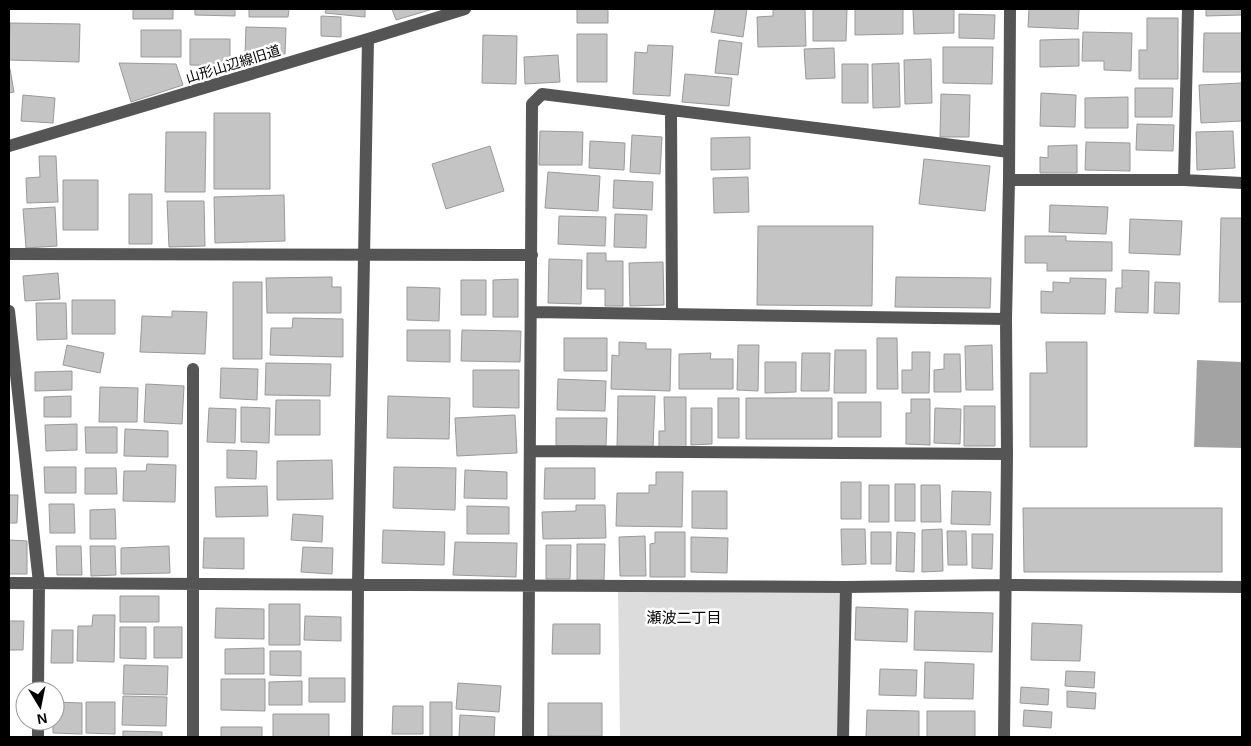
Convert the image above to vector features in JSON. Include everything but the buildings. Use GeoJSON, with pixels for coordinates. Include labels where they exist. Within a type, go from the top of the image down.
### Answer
{"type":"FeatureCollection","features":[{"type":"Feature","properties":{"kind":"street","name":"山形山辺線旧道"},"geometry":{"type":"LineString","coordinates":[[9,146],[465,9]]}},
{"type":"Feature","properties":{"kind":"street"},"geometry":{"type":"LineString","coordinates":[[1004,737],[1010,9]]}},
{"type":"Feature","properties":{"kind":"street"},"geometry":{"type":"LineString","coordinates":[[1184,180],[1188,9]]}},
{"type":"Feature","properties":{"kind":"street"},"geometry":{"type":"LineString","coordinates":[[357,737],[368,39]]}},
{"type":"Feature","properties":{"kind":"street"},"geometry":{"type":"LineString","coordinates":[[528,737],[532,104],[542,94],[1009,152]]}},
{"type":"Feature","properties":{"kind":"street"},"geometry":{"type":"LineString","coordinates":[[671,110],[672,314]]}},
{"type":"Feature","properties":{"kind":"street"},"geometry":{"type":"LineString","coordinates":[[1009,180],[1184,180],[1242,183]]}},
{"type":"Feature","properties":{"kind":"street"},"geometry":{"type":"LineString","coordinates":[[9,254],[532,255]]}},
{"type":"Feature","properties":{"kind":"street"},"geometry":{"type":"LineString","coordinates":[[9,311],[39,583],[38,681]]}},
{"type":"Feature","properties":{"kind":"street"},"geometry":{"type":"LineString","coordinates":[[531,312],[1006,319]]}},
{"type":"Feature","properties":{"kind":"street"},"geometry":{"type":"LineString","coordinates":[[193,369],[193,737]]}},
{"type":"Feature","properties":{"kind":"street"},"geometry":{"type":"LineString","coordinates":[[530,452],[1007,454]]}},
{"type":"Feature","properties":{"kind":"street"},"geometry":{"type":"LineString","coordinates":[[9,582],[846,587],[1006,585],[1242,587]]}},
{"type":"Feature","properties":{"kind":"street"},"geometry":{"type":"LineString","coordinates":[[843,737],[846,587]]}},
{"type":"Feature","properties":{"kind":"shaded area"},"geometry":{"type":"Polygon","coordinates":[[[1197,360],[1242,362],[1242,448],[1194,447],[1197,360]]]}},
{"type":"Feature","properties":{"kind":"shaded area"},"geometry":{"type":"Polygon","coordinates":[[[618,586],[846,587],[843,737],[620,737],[618,586]]]}},
{"type":"Feature","properties":{"kind":"district","name":"瀬波二丁目"},"geometry":{"type":"Point","coordinates":[684,617]}}]}
